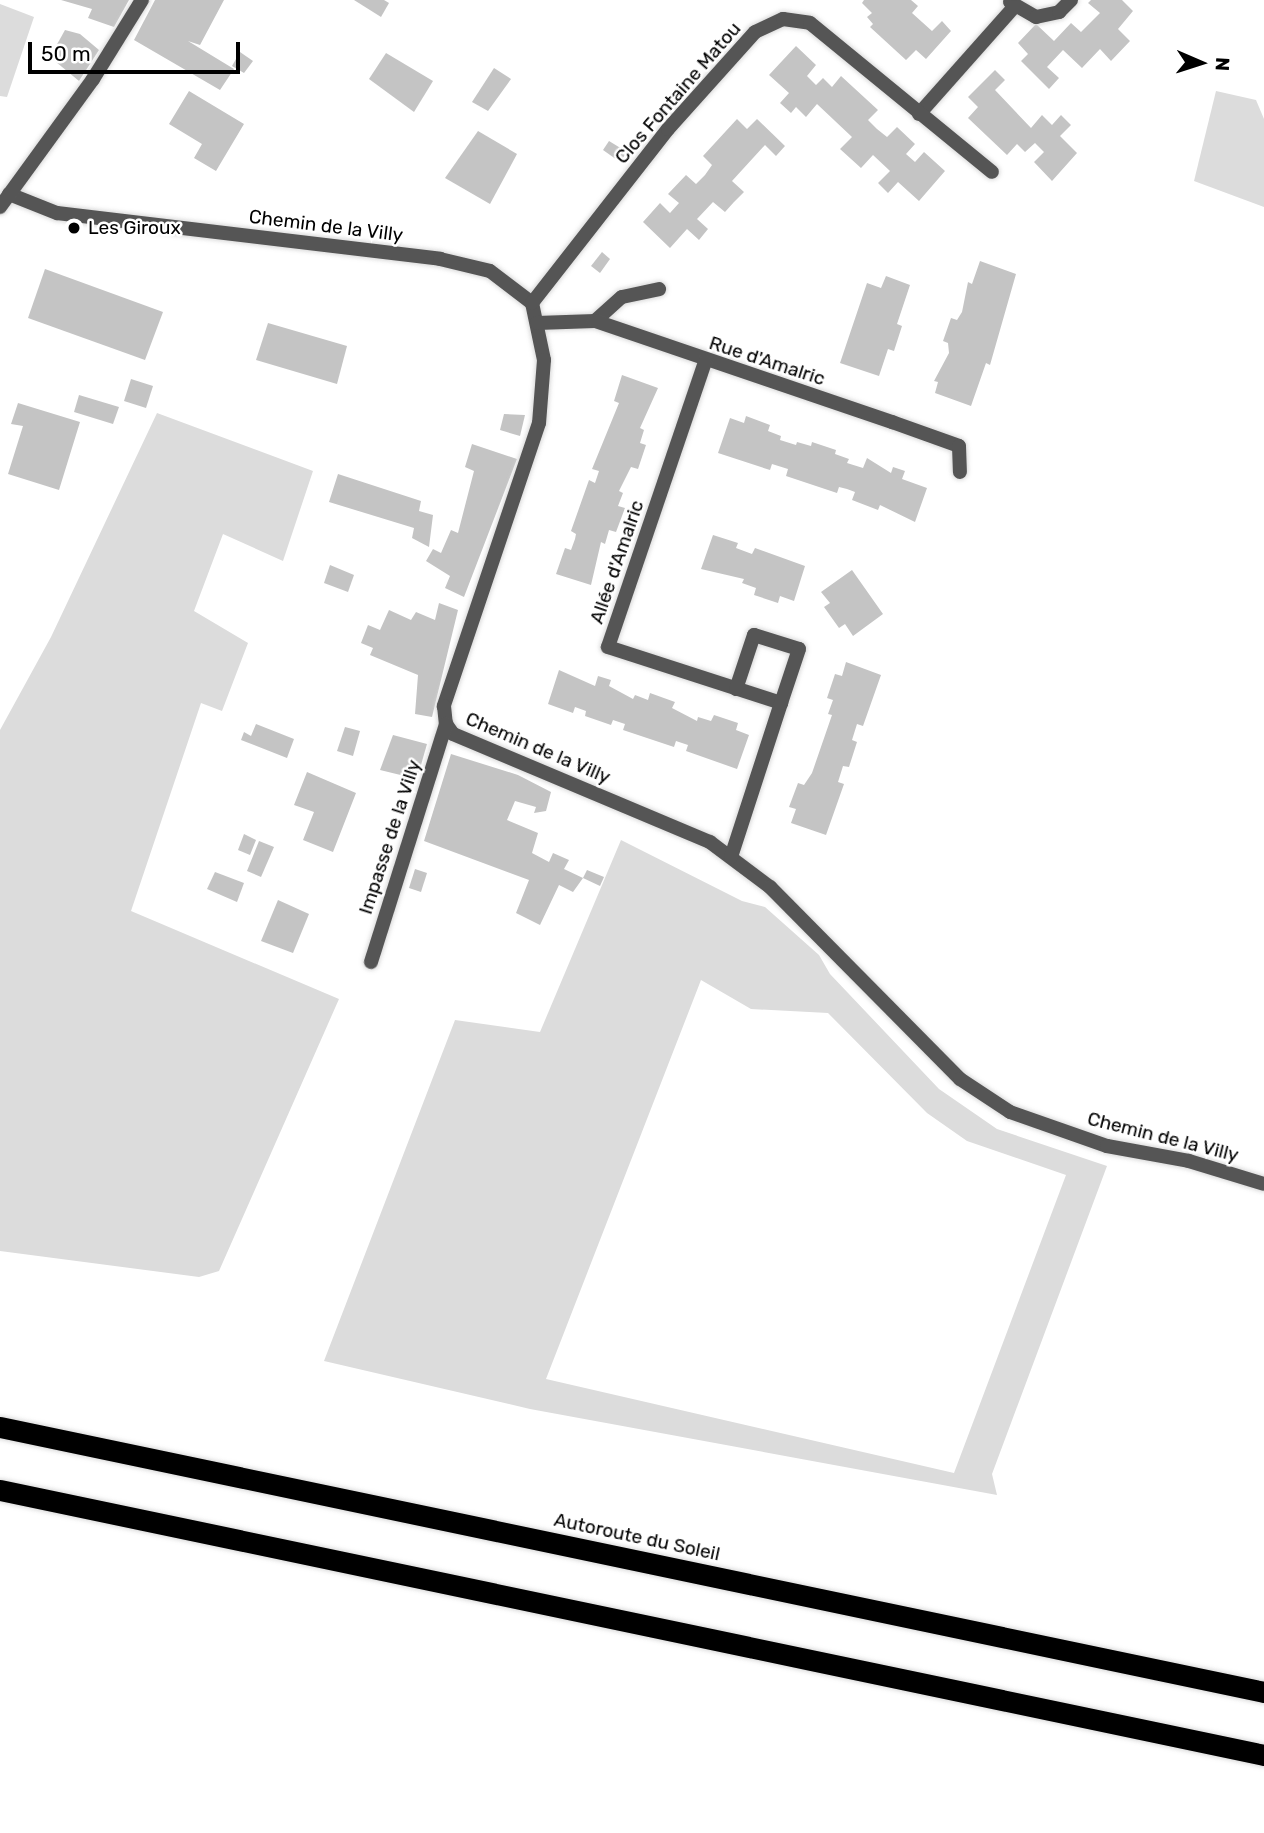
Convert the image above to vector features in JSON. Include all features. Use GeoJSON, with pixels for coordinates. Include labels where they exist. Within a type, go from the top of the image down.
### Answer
{"type":"FeatureCollection","features":[{"type":"Feature","properties":{"kind":"highway","name":"Autoroute du Soleil"},"geometry":{"type":"LineString","coordinates":[[0,1427],[1264,1692]]}},
{"type":"Feature","properties":{"kind":"highway"},"geometry":{"type":"LineString","coordinates":[[0,1490],[1264,1755]]}},
{"type":"Feature","properties":{"kind":"street"},"geometry":{"type":"LineString","coordinates":[[0,207],[93,79],[142,0]]}},
{"type":"Feature","properties":{"kind":"street"},"geometry":{"type":"LineString","coordinates":[[919,114],[1011,3],[1024,14],[1048,16],[1071,0]]}},
{"type":"Feature","properties":{"kind":"street","name":"Clos Fontaine Matou"},"geometry":{"type":"LineString","coordinates":[[532,303],[668,128],[755,32],[783,19],[810,23],[992,172]]}},
{"type":"Feature","properties":{"kind":"street","name":"Chemin de la Villy"},"geometry":{"type":"LineString","coordinates":[[9,194],[57,214],[440,259],[489,271],[532,303],[544,360],[539,423],[444,706],[446,724],[453,734],[710,842],[770,887],[960,1079],[1010,1112],[1107,1146],[1189,1161],[1264,1184]]}},
{"type":"Feature","properties":{"kind":"street"},"geometry":{"type":"LineString","coordinates":[[596,321],[622,297],[659,289]]}},
{"type":"Feature","properties":{"kind":"street","name":"Rue d'Amalric"},"geometry":{"type":"LineString","coordinates":[[537,323],[596,321],[705,362],[959,446],[960,472]]}},
{"type":"Feature","properties":{"kind":"street","name":"Allée d'Amalric"},"geometry":{"type":"LineString","coordinates":[[705,362],[608,647],[781,703]]}},
{"type":"Feature","properties":{"kind":"street"},"geometry":{"type":"LineString","coordinates":[[731,857],[799,649],[754,635],[737,689]]}},
{"type":"Feature","properties":{"kind":"street","name":"Impasse de la Villy"},"geometry":{"type":"LineString","coordinates":[[370,962],[446,724]]}},
{"type":"Feature","properties":{"kind":"shaded area"},"geometry":{"type":"Polygon","coordinates":[[[0,4],[34,17],[7,97],[0,96],[0,4]]]}},
{"type":"Feature","properties":{"kind":"shaded area"},"geometry":{"type":"Polygon","coordinates":[[[1216,91],[1256,100],[1264,119],[1264,207],[1194,181],[1216,91]]]}},
{"type":"Feature","properties":{"kind":"shaded area"},"geometry":{"type":"Polygon","coordinates":[[[157,413],[313,471],[283,561],[223,534],[194,611],[248,643],[222,711],[201,703],[131,911],[339,999],[219,1271],[199,1277],[0,1251],[0,730],[51,637],[157,413]]]}},
{"type":"Feature","properties":{"kind":"shaded area"},"geometry":{"type":"Polygon","coordinates":[[[621,840],[742,901],[765,907],[819,955],[830,974],[939,1089],[997,1129],[1107,1166],[992,1474],[997,1495],[530,1409],[324,1361],[455,1020],[540,1032],[621,840]],[[701,980],[546,1379],[954,1473],[1066,1175],[967,1141],[927,1113],[828,1013],[751,1009],[701,980]]]}},
{"type":"Feature","properties":{"kind":"building"},"geometry":{"type":"Polygon","coordinates":[[[61,0],[129,0],[114,27],[88,18],[92,9],[61,0]]]}},
{"type":"Feature","properties":{"kind":"building"},"geometry":{"type":"Polygon","coordinates":[[[155,0],[224,0],[200,45],[188,41],[234,69],[220,90],[134,40],[155,0]]]}},
{"type":"Feature","properties":{"kind":"building"},"geometry":{"type":"Polygon","coordinates":[[[354,0],[384,0],[389,3],[381,17],[354,0]]]}},
{"type":"Feature","properties":{"kind":"building"},"geometry":{"type":"Polygon","coordinates":[[[864,0],[911,0],[918,6],[912,13],[932,31],[942,21],[951,31],[926,59],[916,50],[906,60],[870,27],[873,24],[867,17],[872,13],[862,3],[864,0]]]}},
{"type":"Feature","properties":{"kind":"building"},"geometry":{"type":"Polygon","coordinates":[[[1091,0],[1122,0],[1133,11],[1118,29],[1130,41],[1111,61],[1100,49],[1082,68],[1063,50],[1047,67],[1059,78],[1049,89],[1021,61],[1028,54],[1018,43],[1036,24],[1054,41],[1071,23],[1081,32],[1100,13],[1088,3],[1091,0]]]}},
{"type":"Feature","properties":{"kind":"building"},"geometry":{"type":"Polygon","coordinates":[[[65,30],[80,34],[99,50],[79,81],[50,57],[65,30]]]}},
{"type":"Feature","properties":{"kind":"building"},"geometry":{"type":"Polygon","coordinates":[[[796,46],[816,65],[807,76],[816,85],[823,78],[832,87],[841,76],[878,110],[868,120],[877,129],[887,137],[897,127],[915,144],[906,154],[915,162],[924,152],[945,171],[919,201],[898,182],[888,193],[878,183],[890,171],[873,155],[861,168],[840,149],[852,137],[817,104],[806,117],[796,107],[791,113],[780,103],[789,93],[769,75],[796,46]]]}},
{"type":"Feature","properties":{"kind":"building"},"geometry":{"type":"Polygon","coordinates":[[[240,52],[253,61],[244,73],[232,66],[240,52]]]}},
{"type":"Feature","properties":{"kind":"building"},"geometry":{"type":"Polygon","coordinates":[[[386,53],[433,81],[414,112],[369,79],[386,53]]]}},
{"type":"Feature","properties":{"kind":"building"},"geometry":{"type":"Polygon","coordinates":[[[494,68],[511,79],[488,111],[472,102],[494,68]]]}},
{"type":"Feature","properties":{"kind":"building"},"geometry":{"type":"Polygon","coordinates":[[[995,70],[1005,80],[995,90],[1031,128],[1042,115],[1052,125],[1061,115],[1071,125],[1060,136],[1077,153],[1052,181],[1034,162],[1044,152],[1035,143],[1025,152],[1017,144],[1007,155],[968,118],[978,107],[968,97],[995,70]]]}},
{"type":"Feature","properties":{"kind":"building"},"geometry":{"type":"Polygon","coordinates":[[[189,91],[244,124],[216,171],[194,158],[202,144],[169,124],[189,91]]]}},
{"type":"Feature","properties":{"kind":"building"},"geometry":{"type":"Polygon","coordinates":[[[737,119],[747,129],[757,119],[785,146],[776,156],[765,145],[732,181],[744,192],[725,212],[713,202],[697,219],[708,229],[699,240],[687,229],[670,248],[643,222],[660,203],[670,213],[679,203],[668,194],[686,175],[696,184],[705,175],[712,165],[703,156],[737,119]]]}},
{"type":"Feature","properties":{"kind":"building"},"geometry":{"type":"Polygon","coordinates":[[[478,131],[517,154],[490,204],[445,178],[478,131]]]}},
{"type":"Feature","properties":{"kind":"building"},"geometry":{"type":"Polygon","coordinates":[[[609,141],[627,152],[620,162],[603,150],[609,141]]]}},
{"type":"Feature","properties":{"kind":"building"},"geometry":{"type":"Polygon","coordinates":[[[602,252],[610,259],[600,273],[591,266],[602,252]]]}},
{"type":"Feature","properties":{"kind":"building"},"geometry":{"type":"Polygon","coordinates":[[[980,261],[1016,274],[990,365],[986,363],[971,406],[935,393],[938,382],[934,381],[949,353],[948,343],[943,341],[951,318],[957,320],[962,312],[968,282],[972,284],[980,261]]]}},
{"type":"Feature","properties":{"kind":"building"},"geometry":{"type":"Polygon","coordinates":[[[45,269],[163,312],[145,360],[28,318],[45,269]]]}},
{"type":"Feature","properties":{"kind":"building"},"geometry":{"type":"Polygon","coordinates":[[[886,276],[910,285],[897,324],[902,326],[894,351],[888,349],[879,376],[840,363],[867,283],[881,288],[886,276]]]}},
{"type":"Feature","properties":{"kind":"building"},"geometry":{"type":"Polygon","coordinates":[[[268,323],[347,346],[337,384],[256,360],[268,323]]]}},
{"type":"Feature","properties":{"kind":"building"},"geometry":{"type":"Polygon","coordinates":[[[622,375],[658,388],[640,428],[644,430],[640,443],[646,445],[638,469],[631,467],[619,491],[623,493],[618,506],[625,508],[616,532],[609,530],[605,544],[601,542],[591,585],[556,574],[565,548],[571,550],[575,539],[576,534],[571,531],[589,480],[595,483],[599,471],[592,469],[619,403],[614,401],[622,375]]]}},
{"type":"Feature","properties":{"kind":"building"},"geometry":{"type":"Polygon","coordinates":[[[131,379],[153,386],[146,408],[124,401],[131,379]]]}},
{"type":"Feature","properties":{"kind":"building"},"geometry":{"type":"Polygon","coordinates":[[[79,395],[119,407],[113,424],[74,412],[79,395]]]}},
{"type":"Feature","properties":{"kind":"building"},"geometry":{"type":"Polygon","coordinates":[[[18,403],[80,422],[59,490],[8,474],[23,426],[11,424],[18,403]]]}},
{"type":"Feature","properties":{"kind":"building"},"geometry":{"type":"Polygon","coordinates":[[[504,414],[525,415],[520,436],[500,430],[504,414]]]}},
{"type":"Feature","properties":{"kind":"building"},"geometry":{"type":"Polygon","coordinates":[[[746,416],[770,425],[768,431],[781,436],[780,440],[811,446],[812,442],[836,450],[835,454],[849,459],[847,463],[863,468],[867,458],[891,473],[893,467],[905,471],[902,479],[927,488],[915,522],[880,505],[878,510],[852,500],[855,492],[847,489],[839,487],[837,493],[786,476],[788,469],[772,464],[770,470],[718,453],[730,418],[744,423],[746,416]]]}},
{"type":"Feature","properties":{"kind":"building"},"geometry":{"type":"Polygon","coordinates":[[[472,444],[517,459],[464,597],[445,588],[450,576],[426,561],[433,549],[441,553],[451,530],[458,533],[474,471],[465,467],[472,444]]]}},
{"type":"Feature","properties":{"kind":"building"},"geometry":{"type":"Polygon","coordinates":[[[338,474],[421,501],[419,511],[433,515],[429,547],[412,538],[414,528],[329,502],[338,474]]]}},
{"type":"Feature","properties":{"kind":"building"},"geometry":{"type":"Polygon","coordinates":[[[713,535],[738,543],[736,548],[752,554],[755,548],[805,566],[794,601],[780,596],[778,603],[754,595],[756,588],[742,583],[744,579],[701,569],[713,535]]]}},
{"type":"Feature","properties":{"kind":"building"},"geometry":{"type":"Polygon","coordinates":[[[330,565],[354,575],[348,592],[324,583],[330,565]]]}},
{"type":"Feature","properties":{"kind":"building"},"geometry":{"type":"Polygon","coordinates":[[[852,570],[883,614],[853,636],[845,624],[839,628],[824,607],[830,603],[821,592],[852,570]]]}},
{"type":"Feature","properties":{"kind":"building"},"geometry":{"type":"Polygon","coordinates":[[[439,603],[458,610],[432,717],[415,714],[418,675],[370,655],[373,648],[361,643],[368,625],[380,630],[389,610],[411,620],[416,612],[435,620],[439,603]]]}},
{"type":"Feature","properties":{"kind":"building"},"geometry":{"type":"Polygon","coordinates":[[[846,662],[881,675],[863,726],[857,724],[852,740],[857,742],[849,767],[843,766],[838,782],[844,784],[826,835],[791,823],[796,809],[789,807],[798,783],[804,785],[812,773],[832,715],[828,714],[833,700],[827,698],[835,674],[842,676],[846,662]]]}},
{"type":"Feature","properties":{"kind":"building"},"geometry":{"type":"Polygon","coordinates":[[[559,670],[595,686],[598,676],[611,680],[609,686],[633,699],[635,695],[648,700],[650,693],[675,702],[672,708],[697,721],[698,717],[711,721],[714,715],[738,723],[736,730],[749,735],[737,769],[686,751],[688,745],[676,741],[674,747],[623,730],[625,724],[613,720],[611,725],[585,716],[586,711],[575,707],[573,713],[548,704],[559,670]]]}},
{"type":"Feature","properties":{"kind":"building"},"geometry":{"type":"Polygon","coordinates":[[[256,724],[294,739],[287,758],[241,740],[244,732],[251,736],[256,724]]]}},
{"type":"Feature","properties":{"kind":"building"},"geometry":{"type":"Polygon","coordinates":[[[345,727],[360,731],[353,756],[337,751],[345,727]]]}},
{"type":"Feature","properties":{"kind":"building"},"geometry":{"type":"Polygon","coordinates":[[[393,735],[427,744],[417,779],[380,770],[393,735]]]}},
{"type":"Feature","properties":{"kind":"building"},"geometry":{"type":"Polygon","coordinates":[[[451,754],[518,775],[551,792],[546,811],[534,813],[536,807],[515,801],[507,820],[538,833],[532,853],[549,862],[553,853],[569,860],[564,869],[583,878],[573,892],[559,885],[540,925],[516,913],[529,880],[424,841],[451,754]]]}},
{"type":"Feature","properties":{"kind":"building"},"geometry":{"type":"Polygon","coordinates":[[[307,772],[356,793],[333,852],[303,840],[314,812],[294,805],[307,772]]]}},
{"type":"Feature","properties":{"kind":"building"},"geometry":{"type":"Polygon","coordinates":[[[244,834],[256,840],[250,855],[238,850],[244,834]]]}},
{"type":"Feature","properties":{"kind":"building"},"geometry":{"type":"Polygon","coordinates":[[[259,841],[274,847],[261,877],[247,871],[259,841]]]}},
{"type":"Feature","properties":{"kind":"building"},"geometry":{"type":"Polygon","coordinates":[[[415,869],[427,873],[421,892],[409,888],[415,869]]]}},
{"type":"Feature","properties":{"kind":"building"},"geometry":{"type":"Polygon","coordinates":[[[587,870],[604,877],[600,886],[583,878],[587,870]]]}},
{"type":"Feature","properties":{"kind":"building"},"geometry":{"type":"Polygon","coordinates":[[[215,872],[244,883],[237,902],[207,889],[215,872]]]}},
{"type":"Feature","properties":{"kind":"building"},"geometry":{"type":"Polygon","coordinates":[[[278,900],[309,914],[293,953],[261,941],[278,900]]]}},
{"type":"Feature","properties":{"kind":"place","name":"Les Giroux"},"geometry":{"type":"Point","coordinates":[74,228]}}]}
